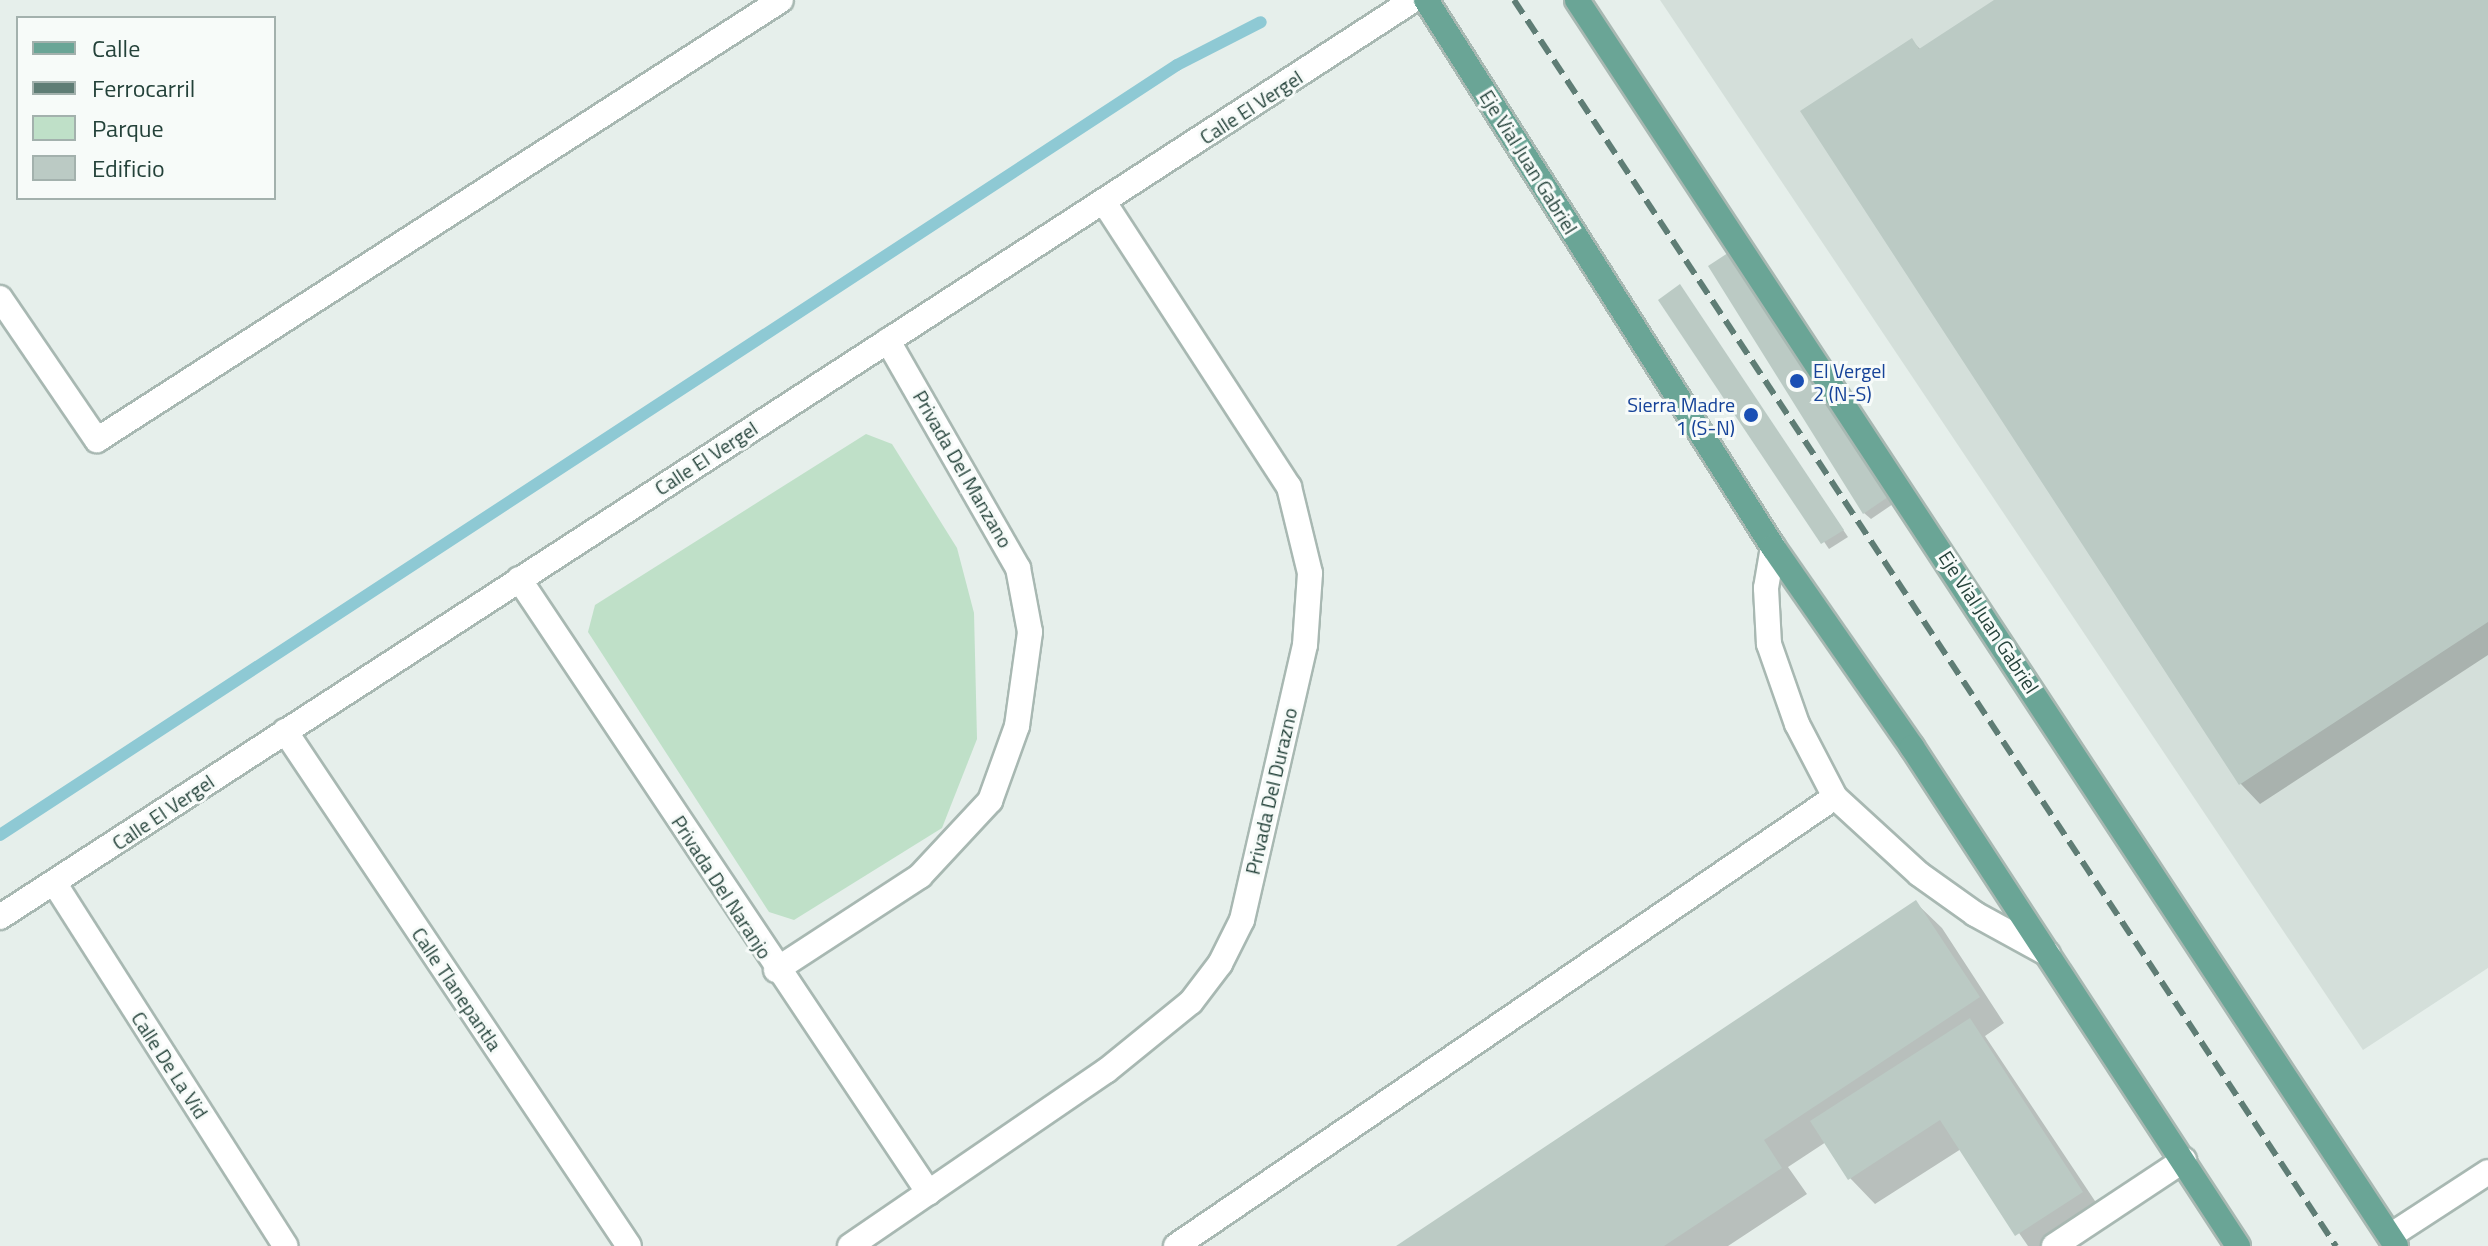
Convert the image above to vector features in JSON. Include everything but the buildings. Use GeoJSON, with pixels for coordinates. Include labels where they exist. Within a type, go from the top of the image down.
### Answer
{"type":"FeatureCollection","features":[{"type":"Feature","properties":{"kind":"main road","name":"Eje Vial Juan Gabriel"},"geometry":{"type":"LineString","coordinates":[[1426,0],[1773,547],[2048,954],[2238,1246]]}},
{"type":"Feature","properties":{"kind":"main road","name":"Eje Vial Juan Gabriel"},"geometry":{"type":"LineString","coordinates":[[1577,0],[2393,1241]]}},
{"type":"Feature","properties":{"kind":"street"},"geometry":{"type":"LineString","coordinates":[[0,298],[97,440],[781,0]]}},
{"type":"Feature","properties":{"kind":"street","name":"Calle El Vergel"},"geometry":{"type":"LineString","coordinates":[[0,917],[519,579],[1105,204],[1413,0]]}},
{"type":"Feature","properties":{"kind":"street","name":"Privada Del Durazno"},"geometry":{"type":"LineString","coordinates":[[850,1246],[1106,1071],[1191,1002],[1220,964],[1242,920],[1305,645],[1310,573],[1289,487],[1105,204]]}},
{"type":"Feature","properties":{"kind":"street","name":"Privada Del Manzano"},"geometry":{"type":"LineString","coordinates":[[776,970],[920,876],[990,801],[1017,726],[1030,632],[1018,568],[888,341]]}},
{"type":"Feature","properties":{"kind":"street"},"geometry":{"type":"LineString","coordinates":[[1773,547],[1766,588],[1769,644],[1797,724],[1835,797],[1919,874],[1975,914],[2048,954]]}},
{"type":"Feature","properties":{"kind":"street","name":"Privada Del Naranjo"},"geometry":{"type":"LineString","coordinates":[[519,579],[776,970],[929,1193]]}},
{"type":"Feature","properties":{"kind":"street","name":"Calle Tlanepantla"},"geometry":{"type":"LineString","coordinates":[[285,731],[629,1246]]}},
{"type":"Feature","properties":{"kind":"street"},"geometry":{"type":"LineString","coordinates":[[1176,1246],[1835,797]]}},
{"type":"Feature","properties":{"kind":"street","name":"Calle De La Vid"},"geometry":{"type":"LineString","coordinates":[[55,884],[286,1246]]}},
{"type":"Feature","properties":{"kind":"street"},"geometry":{"type":"LineString","coordinates":[[2054,1246],[2184,1160]]}},
{"type":"Feature","properties":{"kind":"street"},"geometry":{"type":"LineString","coordinates":[[2393,1241],[2488,1172]]}},
{"type":"Feature","properties":{"kind":"shaded area"},"geometry":{"type":"Polygon","coordinates":[[[1660,0],[2488,0],[2488,968],[2363,1050],[1660,0]]]}},
{"type":"Feature","properties":{"kind":"green space"},"geometry":{"type":"Polygon","coordinates":[[[866,434],[892,444],[957,548],[974,613],[977,739],[942,828],[794,920],[769,912],[588,632],[595,605],[866,434]]]}},
{"type":"Feature","properties":{"kind":"waterway"},"geometry":{"type":"LineString","coordinates":[[0,835],[1177,65],[1261,22]]}},
{"type":"Feature","properties":{"kind":"railway"},"geometry":{"type":"LineString","coordinates":[[1514,0],[2336,1246]]}},
{"type":"Feature","properties":{"kind":"place","name":"El Vergel 2 (N-S)"},"geometry":{"type":"Point","coordinates":[1797,381]}},
{"type":"Feature","properties":{"kind":"place","name":"Sierra Madre 1 (S-N)"},"geometry":{"type":"Point","coordinates":[1751,415]}}]}
